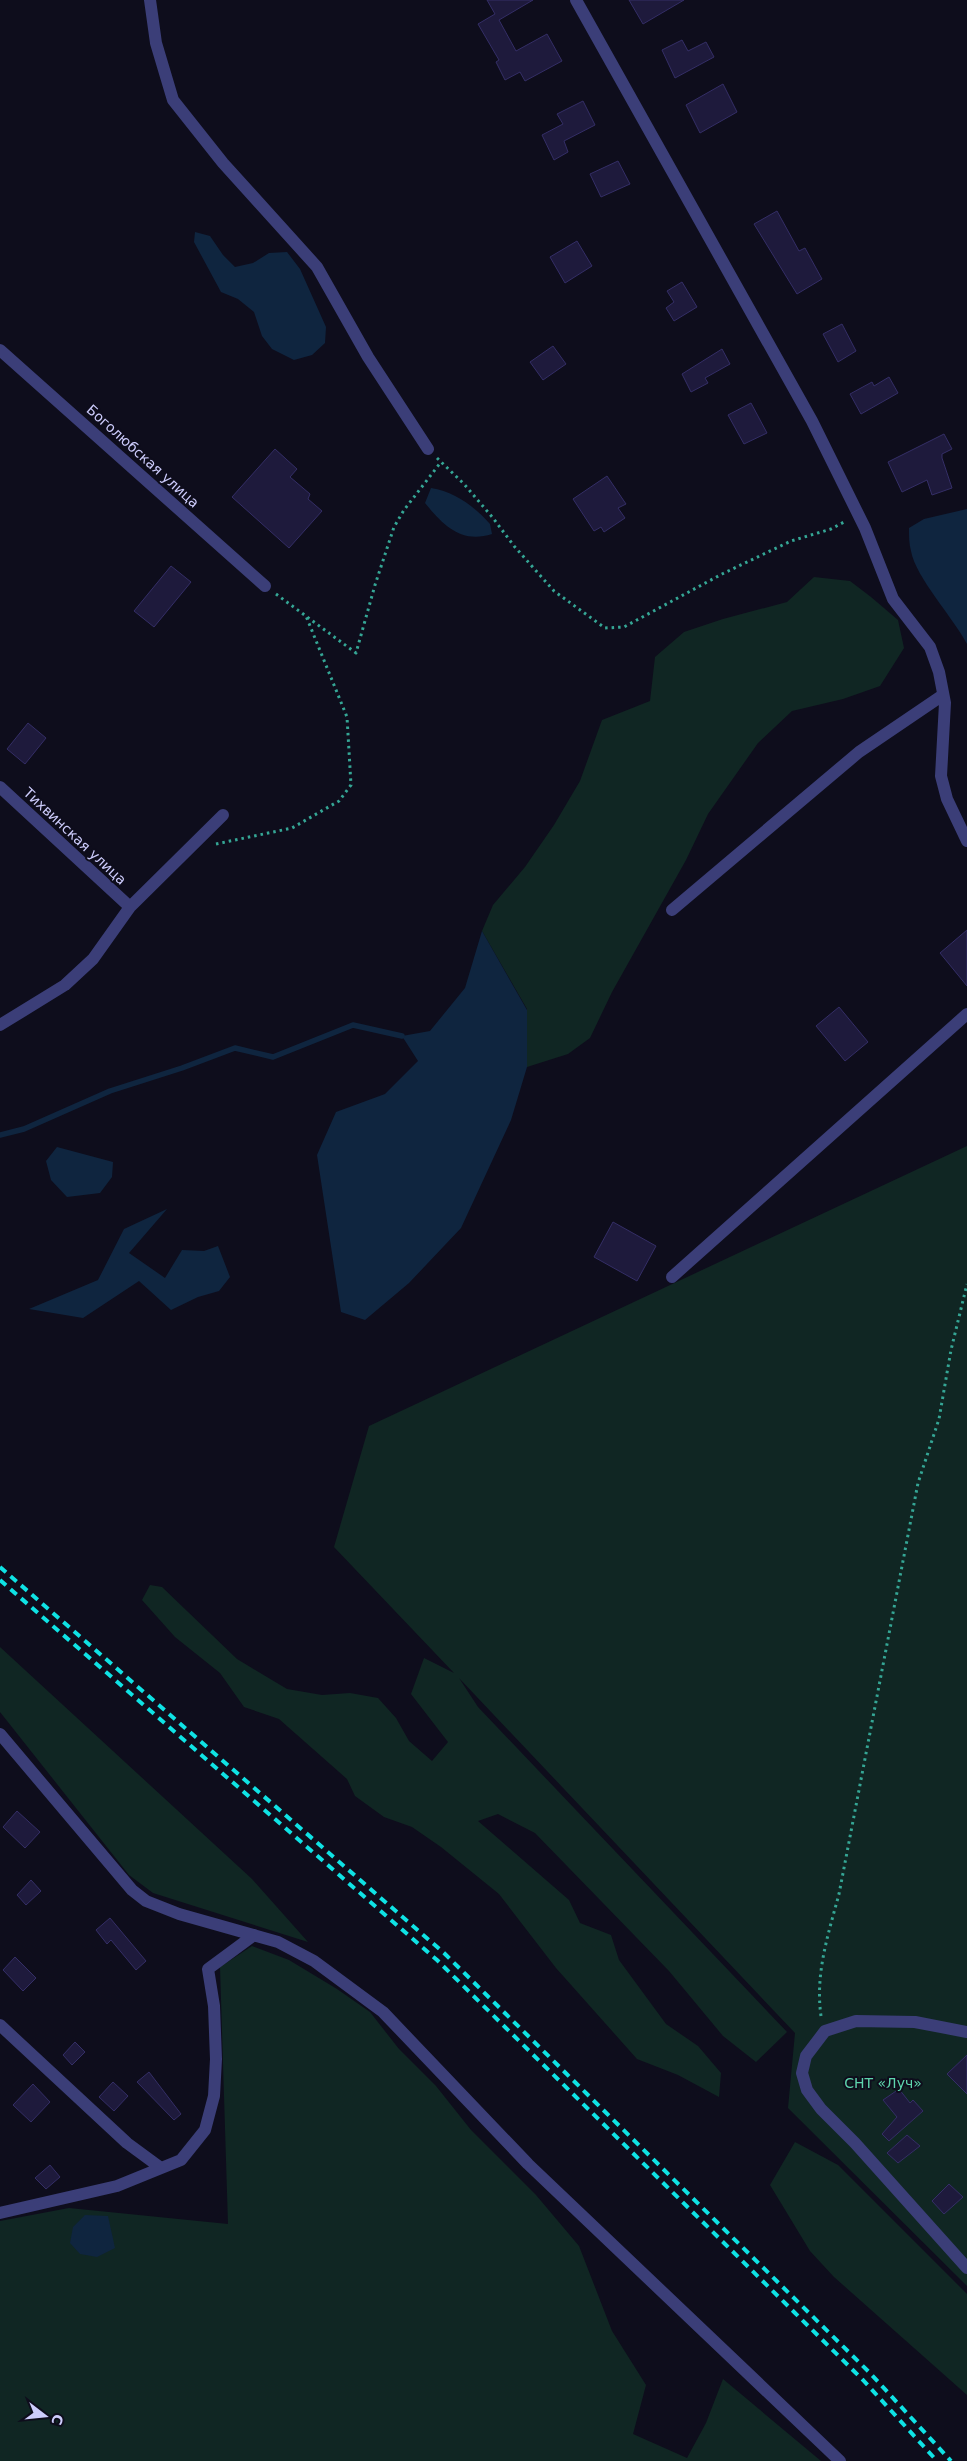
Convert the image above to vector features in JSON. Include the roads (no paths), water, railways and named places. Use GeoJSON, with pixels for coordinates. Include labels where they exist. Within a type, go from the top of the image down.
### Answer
{"type":"FeatureCollection","features":[{"type":"Feature","properties":{"kind":"street"},"geometry":{"type":"LineString","coordinates":[[150,0],[156,42],[173,100],[223,162],[317,267],[368,357],[428,449]]}},
{"type":"Feature","properties":{"kind":"street"},"geometry":{"type":"LineString","coordinates":[[576,0],[812,421],[858,515],[893,599],[930,647],[939,672],[943,695],[941,776],[947,799],[967,841]]}},
{"type":"Feature","properties":{"kind":"street","name":"Боголюбская улица"},"geometry":{"type":"LineString","coordinates":[[0,350],[265,586]]}},
{"type":"Feature","properties":{"kind":"street"},"geometry":{"type":"LineString","coordinates":[[672,910],[859,752],[943,695]]}},
{"type":"Feature","properties":{"kind":"street","name":"Тихвинская улица"},"geometry":{"type":"LineString","coordinates":[[0,787],[130,907]]}},
{"type":"Feature","properties":{"kind":"street"},"geometry":{"type":"LineString","coordinates":[[0,1025],[65,985],[93,960],[130,907],[224,815]]}},
{"type":"Feature","properties":{"kind":"street"},"geometry":{"type":"LineString","coordinates":[[672,1277],[967,1014]]}},
{"type":"Feature","properties":{"kind":"street"},"geometry":{"type":"LineString","coordinates":[[0,1734],[132,1890],[146,1901],[278,1942],[314,1961],[383,2012],[535,2171],[840,2461]]}},
{"type":"Feature","properties":{"kind":"street"},"geometry":{"type":"LineString","coordinates":[[0,2214],[117,2186],[181,2160],[205,2130],[214,2096],[216,2059],[214,2006],[208,1969],[254,1936]]}},
{"type":"Feature","properties":{"kind":"street"},"geometry":{"type":"LineString","coordinates":[[967,2032],[915,2022],[856,2021],[825,2031],[806,2056],[802,2073],[807,2090],[820,2109],[855,2143],[967,2268]]}},
{"type":"Feature","properties":{"kind":"street"},"geometry":{"type":"LineString","coordinates":[[0,2025],[127,2143],[161,2168]]}},
{"type":"Feature","properties":{"kind":"water"},"geometry":{"type":"Polygon","coordinates":[[[195,232],[210,236],[223,255],[235,267],[253,263],[269,253],[287,252],[300,269],[326,327],[325,343],[312,355],[294,360],[272,349],[262,336],[254,312],[238,299],[221,292],[194,242],[195,232]]]}},
{"type":"Feature","properties":{"kind":"water"},"geometry":{"type":"Polygon","coordinates":[[[431,488],[456,496],[471,506],[490,524],[492,534],[471,536],[462,534],[446,525],[425,503],[431,488]]]}},
{"type":"Feature","properties":{"kind":"water"},"geometry":{"type":"Polygon","coordinates":[[[967,509],[967,644],[927,585],[914,562],[910,548],[909,528],[924,519],[967,509]]]}},
{"type":"Feature","properties":{"kind":"water"},"geometry":{"type":"Polygon","coordinates":[[[482,931],[527,1010],[527,1067],[511,1120],[461,1228],[409,1283],[365,1320],[341,1312],[317,1155],[336,1112],[385,1094],[418,1061],[402,1036],[430,1031],[465,988],[482,931]]]}},
{"type":"Feature","properties":{"kind":"water"},"geometry":{"type":"Polygon","coordinates":[[[57,1147],[113,1162],[112,1177],[100,1193],[67,1197],[51,1180],[46,1161],[57,1147]]]}},
{"type":"Feature","properties":{"kind":"water"},"geometry":{"type":"Polygon","coordinates":[[[167,1209],[129,1253],[165,1278],[182,1250],[204,1251],[218,1246],[230,1277],[219,1291],[198,1297],[171,1310],[139,1281],[83,1318],[29,1309],[98,1280],[124,1229],[167,1209]]]}},
{"type":"Feature","properties":{"kind":"water"},"geometry":{"type":"Polygon","coordinates":[[[85,2215],[108,2216],[115,2248],[97,2257],[80,2254],[70,2243],[73,2227],[85,2215]]]}},
{"type":"Feature","properties":{"kind":"waterway"},"geometry":{"type":"LineString","coordinates":[[0,1135],[24,1129],[110,1091],[182,1068],[235,1048],[273,1057],[353,1025],[402,1036]]}},
{"type":"Feature","properties":{"kind":"railway"},"geometry":{"type":"LineString","coordinates":[[0,1567],[444,1953],[870,2373],[951,2461]]}},
{"type":"Feature","properties":{"kind":"railway"},"geometry":{"type":"LineString","coordinates":[[0,1580],[437,1960],[863,2380],[937,2461]]}},
{"type":"Feature","properties":{"kind":"park label","name":"СНТ «Луч»"},"geometry":{"type":"Point","coordinates":[883,2083]}}]}
